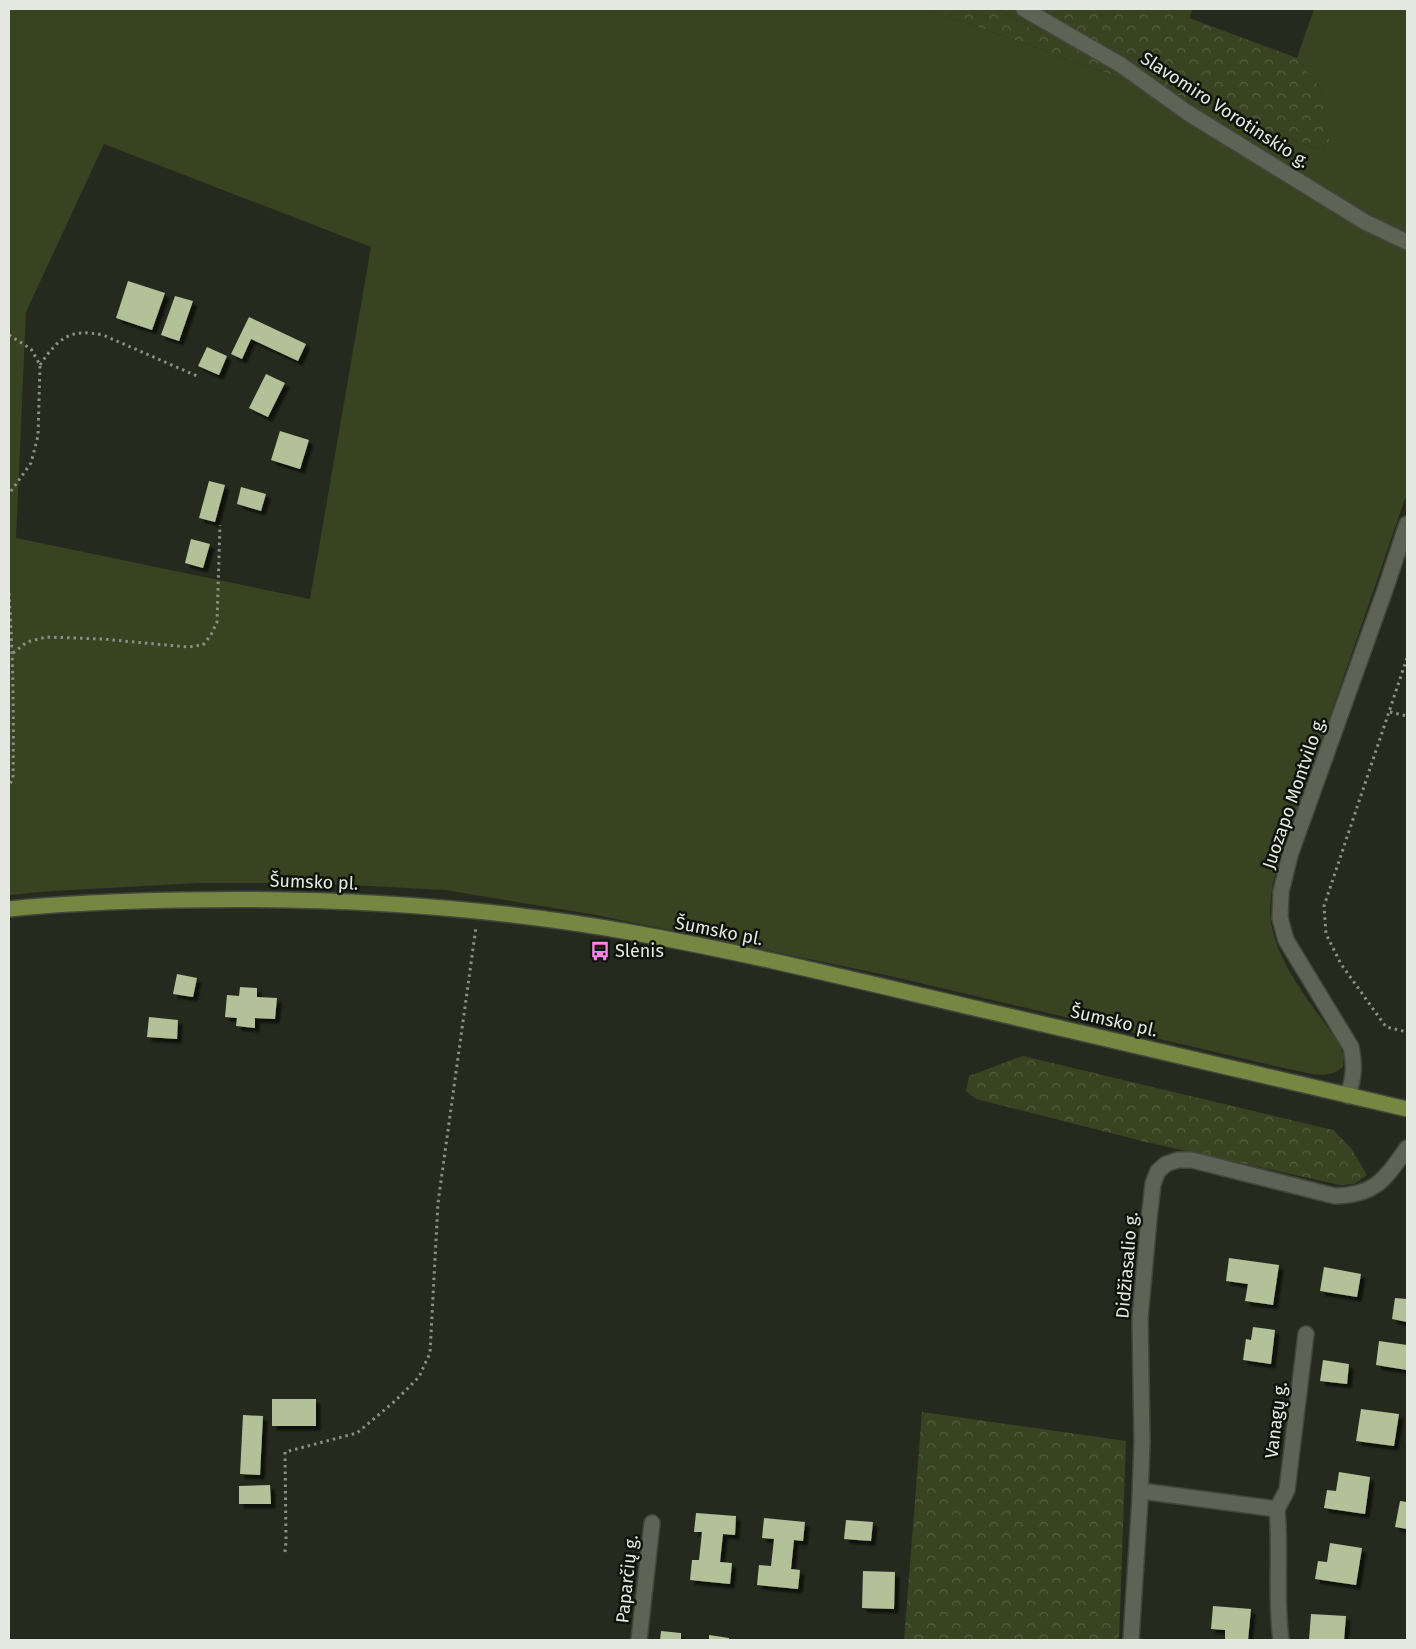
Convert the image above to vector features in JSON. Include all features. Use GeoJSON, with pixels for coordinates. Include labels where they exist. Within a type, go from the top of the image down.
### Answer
{"type":"FeatureCollection","features":[{"type":"Feature","properties":{"kind":"main road","name":"Šumsko pl."},"geometry":{"type":"LineString","coordinates":[[9,909],[123,901],[310,900],[479,911],[545,919],[632,933],[763,959],[1407,1109]]}},
{"type":"Feature","properties":{"kind":"street","name":"Slavomiro Vorotinskio g."},"geometry":{"type":"LineString","coordinates":[[1024,9],[1121,65],[1188,113],[1357,216],[1407,242]]}},
{"type":"Feature","properties":{"kind":"street","name":"Juozapo Montvilo g."},"geometry":{"type":"LineString","coordinates":[[1348,1096],[1355,1066],[1351,1047],[1286,940],[1280,918],[1281,892],[1290,855],[1407,524]]}},
{"type":"Feature","properties":{"kind":"street","name":"Didžiasalio g."},"geometry":{"type":"LineString","coordinates":[[1131,1640],[1142,1441],[1140,1318],[1153,1184],[1158,1171],[1166,1164],[1178,1160],[1192,1160],[1335,1196],[1352,1196],[1366,1192],[1377,1185],[1407,1148]]}},
{"type":"Feature","properties":{"kind":"street","name":"Vanagų g."},"geometry":{"type":"LineString","coordinates":[[1281,1640],[1278,1614],[1280,1539],[1277,1510],[1286,1490],[1306,1334]]}},
{"type":"Feature","properties":{"kind":"street"},"geometry":{"type":"LineString","coordinates":[[1140,1491],[1277,1510]]}},
{"type":"Feature","properties":{"kind":"street","name":"Paparčių g."},"geometry":{"type":"LineString","coordinates":[[639,1640],[652,1523]]}},
{"type":"Feature","properties":{"kind":"path"},"geometry":{"type":"LineString","coordinates":[[9,494],[31,463],[38,436],[40,365],[50,349],[61,340],[74,333],[88,332],[103,335],[197,376]]}},
{"type":"Feature","properties":{"kind":"path"},"geometry":{"type":"LineString","coordinates":[[9,335],[31,349],[40,365]]}},
{"type":"Feature","properties":{"kind":"path"},"geometry":{"type":"LineString","coordinates":[[13,653],[26,642],[46,637],[102,639],[188,647],[203,645],[211,636],[217,622],[220,525]]}},
{"type":"Feature","properties":{"kind":"path"},"geometry":{"type":"LineString","coordinates":[[9,593],[13,653],[13,778],[9,786]]}},
{"type":"Feature","properties":{"kind":"path"},"geometry":{"type":"LineString","coordinates":[[1407,658],[1324,906],[1326,934],[1341,964],[1386,1027],[1407,1032]]}},
{"type":"Feature","properties":{"kind":"path"},"geometry":{"type":"LineString","coordinates":[[1390,712],[1407,716]]}},
{"type":"Feature","properties":{"kind":"path"},"geometry":{"type":"LineString","coordinates":[[285,1552],[285,1452],[358,1433],[395,1401],[419,1376],[430,1353],[438,1203],[479,911]]}},
{"type":"Feature","properties":{"kind":"green space"},"geometry":{"type":"Polygon","coordinates":[[[9,9],[928,9],[1329,153],[1322,90],[1297,58],[1314,9],[1407,9],[1407,493],[1273,882],[1270,904],[1272,930],[1286,965],[1306,998],[1339,1043],[1344,1058],[1343,1067],[1337,1071],[1324,1075],[1302,1072],[881,974],[596,915],[445,890],[312,883],[200,883],[9,895],[9,9]],[[104,144],[26,312],[16,538],[310,599],[371,247],[104,144]]]}},
{"type":"Feature","properties":{"kind":"green space"},"geometry":{"type":"Polygon","coordinates":[[[928,9],[999,9],[1034,31],[1059,9],[1193,9],[1189,18],[1297,58],[1322,90],[1329,132],[1329,153],[928,9]]]}},
{"type":"Feature","properties":{"kind":"green space"},"geometry":{"type":"Polygon","coordinates":[[[999,9],[1059,9],[1034,31],[999,9]]]}},
{"type":"Feature","properties":{"kind":"green space"},"geometry":{"type":"Polygon","coordinates":[[[1023,1056],[1333,1130],[1351,1148],[1367,1175],[1354,1184],[1340,1185],[1146,1142],[976,1099],[966,1091],[969,1076],[1023,1056]]]}},
{"type":"Feature","properties":{"kind":"green space"},"geometry":{"type":"Polygon","coordinates":[[[922,1412],[1126,1441],[1119,1640],[904,1640],[922,1412]]]}},
{"type":"Feature","properties":{"kind":"building"},"geometry":{"type":"Polygon","coordinates":[[[128,281],[165,293],[152,330],[116,318],[128,281]]]}},
{"type":"Feature","properties":{"kind":"building"},"geometry":{"type":"Polygon","coordinates":[[[175,296],[193,301],[179,341],[161,335],[175,296]]]}},
{"type":"Feature","properties":{"kind":"building"},"geometry":{"type":"Polygon","coordinates":[[[249,317],[306,344],[298,361],[251,339],[242,359],[231,354],[249,317]]]}},
{"type":"Feature","properties":{"kind":"building"},"geometry":{"type":"Polygon","coordinates":[[[207,347],[227,356],[219,375],[198,366],[207,347]]]}},
{"type":"Feature","properties":{"kind":"building"},"geometry":{"type":"Polygon","coordinates":[[[266,374],[285,383],[268,417],[249,408],[266,374]]]}},
{"type":"Feature","properties":{"kind":"building"},"geometry":{"type":"Polygon","coordinates":[[[280,431],[309,440],[300,469],[271,460],[280,431]]]}},
{"type":"Feature","properties":{"kind":"building"},"geometry":{"type":"Polygon","coordinates":[[[209,481],[225,485],[215,522],[199,518],[209,481]]]}},
{"type":"Feature","properties":{"kind":"building"},"geometry":{"type":"Polygon","coordinates":[[[241,487],[266,494],[261,511],[237,504],[241,487]]]}},
{"type":"Feature","properties":{"kind":"building"},"geometry":{"type":"Polygon","coordinates":[[[191,539],[210,544],[203,568],[185,563],[191,539]]]}},
{"type":"Feature","properties":{"kind":"building"},"geometry":{"type":"Polygon","coordinates":[[[177,974],[197,978],[193,997],[173,994],[177,974]]]}},
{"type":"Feature","properties":{"kind":"building"},"geometry":{"type":"Polygon","coordinates":[[[240,987],[257,988],[257,997],[277,998],[275,1019],[255,1018],[255,1028],[236,1026],[237,1018],[225,1017],[227,995],[239,996],[240,987]]]}},
{"type":"Feature","properties":{"kind":"building"},"geometry":{"type":"Polygon","coordinates":[[[149,1017],[178,1020],[177,1039],[147,1037],[149,1017]]]}},
{"type":"Feature","properties":{"kind":"building"},"geometry":{"type":"Polygon","coordinates":[[[1229,1258],[1279,1265],[1273,1305],[1245,1301],[1248,1284],[1226,1281],[1229,1258]]]}},
{"type":"Feature","properties":{"kind":"building"},"geometry":{"type":"Polygon","coordinates":[[[1324,1267],[1361,1274],[1357,1297],[1320,1291],[1324,1267]]]}},
{"type":"Feature","properties":{"kind":"building"},"geometry":{"type":"Polygon","coordinates":[[[1395,1298],[1407,1299],[1407,1322],[1392,1319],[1395,1298]]]}},
{"type":"Feature","properties":{"kind":"building"},"geometry":{"type":"Polygon","coordinates":[[[1253,1327],[1275,1330],[1271,1364],[1243,1360],[1246,1339],[1251,1340],[1253,1327]]]}},
{"type":"Feature","properties":{"kind":"building"},"geometry":{"type":"Polygon","coordinates":[[[1379,1341],[1407,1345],[1407,1370],[1376,1365],[1379,1341]]]}},
{"type":"Feature","properties":{"kind":"building"},"geometry":{"type":"Polygon","coordinates":[[[1323,1360],[1349,1364],[1347,1384],[1320,1381],[1323,1360]]]}},
{"type":"Feature","properties":{"kind":"building"},"geometry":{"type":"Polygon","coordinates":[[[272,1399],[316,1399],[316,1426],[272,1426],[272,1399]]]}},
{"type":"Feature","properties":{"kind":"building"},"geometry":{"type":"Polygon","coordinates":[[[1361,1409],[1399,1414],[1394,1446],[1356,1441],[1361,1409]]]}},
{"type":"Feature","properties":{"kind":"building"},"geometry":{"type":"Polygon","coordinates":[[[243,1415],[263,1416],[260,1475],[240,1474],[243,1415]]]}},
{"type":"Feature","properties":{"kind":"building"},"geometry":{"type":"Polygon","coordinates":[[[1339,1472],[1370,1477],[1365,1514],[1324,1508],[1327,1490],[1336,1491],[1339,1472]]]}},
{"type":"Feature","properties":{"kind":"building"},"geometry":{"type":"Polygon","coordinates":[[[270,1485],[271,1504],[239,1504],[239,1486],[270,1485]]]}},
{"type":"Feature","properties":{"kind":"building"},"geometry":{"type":"Polygon","coordinates":[[[1400,1501],[1407,1502],[1407,1529],[1395,1527],[1400,1501]]]}},
{"type":"Feature","properties":{"kind":"building"},"geometry":{"type":"Polygon","coordinates":[[[696,1513],[736,1516],[735,1535],[723,1534],[720,1562],[732,1563],[730,1584],[690,1580],[692,1560],[699,1560],[702,1532],[694,1532],[696,1513]]]}},
{"type":"Feature","properties":{"kind":"building"},"geometry":{"type":"Polygon","coordinates":[[[764,1518],[805,1522],[803,1541],[794,1540],[791,1569],[800,1570],[798,1589],[757,1585],[759,1565],[771,1566],[774,1539],[762,1538],[764,1518]]]}},
{"type":"Feature","properties":{"kind":"building"},"geometry":{"type":"Polygon","coordinates":[[[846,1520],[873,1522],[871,1541],[844,1539],[846,1520]]]}},
{"type":"Feature","properties":{"kind":"building"},"geometry":{"type":"Polygon","coordinates":[[[1330,1543],[1362,1548],[1356,1585],[1315,1579],[1318,1561],[1327,1562],[1330,1543]]]}},
{"type":"Feature","properties":{"kind":"building"},"geometry":{"type":"Polygon","coordinates":[[[863,1571],[895,1572],[894,1609],[862,1608],[863,1571]]]}},
{"type":"Feature","properties":{"kind":"building"},"geometry":{"type":"Polygon","coordinates":[[[1213,1606],[1251,1609],[1248,1640],[1225,1640],[1225,1630],[1211,1629],[1213,1606]]]}},
{"type":"Feature","properties":{"kind":"building"},"geometry":{"type":"Polygon","coordinates":[[[1311,1614],[1346,1616],[1344,1640],[1309,1640],[1311,1614]]]}},
{"type":"Feature","properties":{"kind":"building"},"geometry":{"type":"Polygon","coordinates":[[[661,1631],[681,1633],[681,1640],[660,1640],[661,1631]]]}},
{"type":"Feature","properties":{"kind":"building"},"geometry":{"type":"Polygon","coordinates":[[[709,1635],[729,1638],[729,1640],[709,1640],[709,1635]]]}},
{"type":"Feature","properties":{"kind":"place","name":"Slėnis"},"geometry":{"type":"Point","coordinates":[600,951]}}]}
